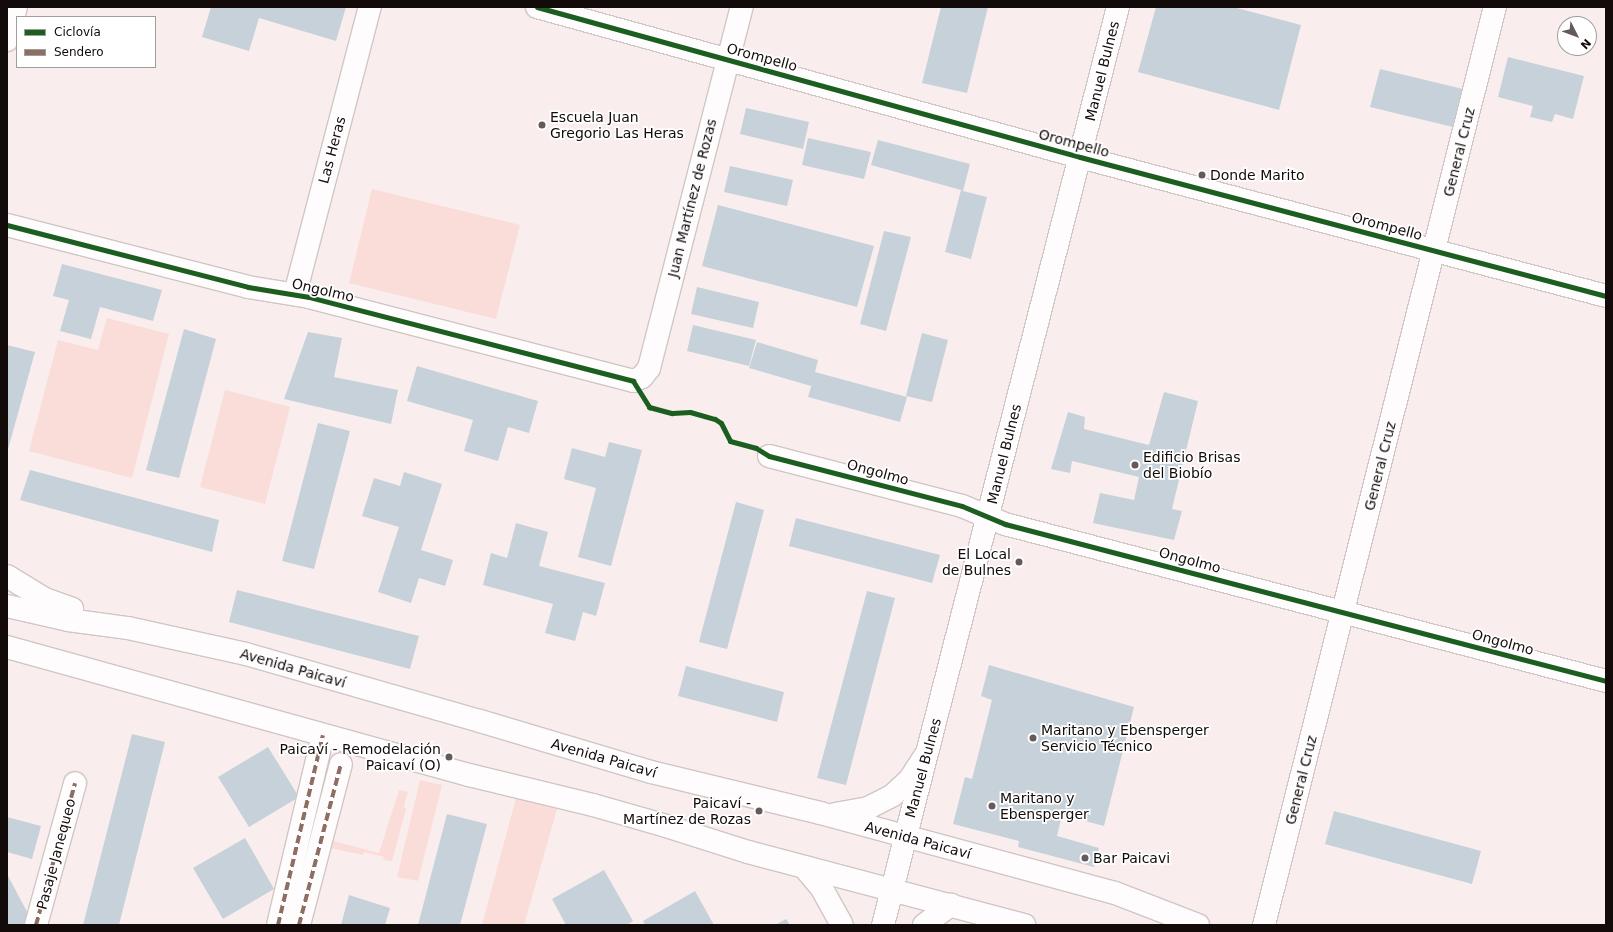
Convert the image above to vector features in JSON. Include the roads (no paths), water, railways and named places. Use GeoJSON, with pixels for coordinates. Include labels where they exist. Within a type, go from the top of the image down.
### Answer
{"type":"FeatureCollection","features":[{"type":"Feature","properties":{"kind":"street"},"geometry":{"type":"LineString","coordinates":[[7,40],[16,7]]}},
{"type":"Feature","properties":{"kind":"street","name":"Las Heras"},"geometry":{"type":"LineString","coordinates":[[295,294],[370,7]]}},
{"type":"Feature","properties":{"kind":"street","name":"Orompello"},"geometry":{"type":"LineString","coordinates":[[537,7],[1080,157],[1606,296]]}},
{"type":"Feature","properties":{"kind":"street","name":"Juan Martínez de Rozas"},"geometry":{"type":"LineString","coordinates":[[633,381],[642,377],[649,368],[742,7]]}},
{"type":"Feature","properties":{"kind":"street","name":"Manuel Bulnes"},"geometry":{"type":"LineString","coordinates":[[883,925],[1118,7]]}},
{"type":"Feature","properties":{"kind":"street","name":"General Cruz"},"geometry":{"type":"LineString","coordinates":[[1264,925],[1495,7]]}},
{"type":"Feature","properties":{"kind":"street","name":"Ongolmo"},"geometry":{"type":"LineString","coordinates":[[7,225],[248,287],[295,294],[633,381]]}},
{"type":"Feature","properties":{"kind":"street","name":"Ongolmo"},"geometry":{"type":"LineString","coordinates":[[769,456],[962,506],[1005,524],[1606,681]]}},
{"type":"Feature","properties":{"kind":"street"},"geometry":{"type":"LineString","coordinates":[[7,576],[45,599],[128,628]]}},
{"type":"Feature","properties":{"kind":"street","name":"Avenida Paicaví"},"geometry":{"type":"LineString","coordinates":[[7,606],[68,620],[128,628],[246,654],[637,768],[820,814],[1115,893],[1198,925]]}},
{"type":"Feature","properties":{"kind":"street"},"geometry":{"type":"LineString","coordinates":[[7,648],[469,775],[600,807],[748,852],[1025,925]]}},
{"type":"Feature","properties":{"kind":"street"},"geometry":{"type":"LineString","coordinates":[[278,925],[323,735]]}},
{"type":"Feature","properties":{"kind":"street"},"geometry":{"type":"LineString","coordinates":[[820,814],[840,814],[858,811],[881,803],[910,779],[927,753]]}},
{"type":"Feature","properties":{"kind":"street"},"geometry":{"type":"LineString","coordinates":[[299,925],[341,764]]}},
{"type":"Feature","properties":{"kind":"street","name":"Pasaje Janequeo"},"geometry":{"type":"LineString","coordinates":[[36,925],[75,783]]}},
{"type":"Feature","properties":{"kind":"street"},"geometry":{"type":"LineString","coordinates":[[804,867],[821,887],[842,925]]}},
{"type":"Feature","properties":{"kind":"street"},"geometry":{"type":"LineString","coordinates":[[924,925],[951,905]]}},
{"type":"Feature","properties":{"kind":"place","name":"Escuela Juan Gregorio Las Heras"},"geometry":{"type":"Point","coordinates":[542,125]}},
{"type":"Feature","properties":{"kind":"place","name":"Donde Marito"},"geometry":{"type":"Point","coordinates":[1202,175]}},
{"type":"Feature","properties":{"kind":"place","name":"Edificio Brisas del Biobío"},"geometry":{"type":"Point","coordinates":[1135,465]}},
{"type":"Feature","properties":{"kind":"place","name":"El Local de Bulnes"},"geometry":{"type":"Point","coordinates":[1019,562]}},
{"type":"Feature","properties":{"kind":"place","name":"Maritano y Ebensperger Servicio Técnico"},"geometry":{"type":"Point","coordinates":[1033,738]}},
{"type":"Feature","properties":{"kind":"place","name":"Paicaví - Remodelación Paicaví (O)"},"geometry":{"type":"Point","coordinates":[449,757]}},
{"type":"Feature","properties":{"kind":"place","name":"Maritano y Ebensperger"},"geometry":{"type":"Point","coordinates":[992,806]}},
{"type":"Feature","properties":{"kind":"place","name":"Paicaví - Martínez de Rozas"},"geometry":{"type":"Point","coordinates":[759,811]}},
{"type":"Feature","properties":{"kind":"place","name":"Bar Paicavi"},"geometry":{"type":"Point","coordinates":[1085,858]}}]}
